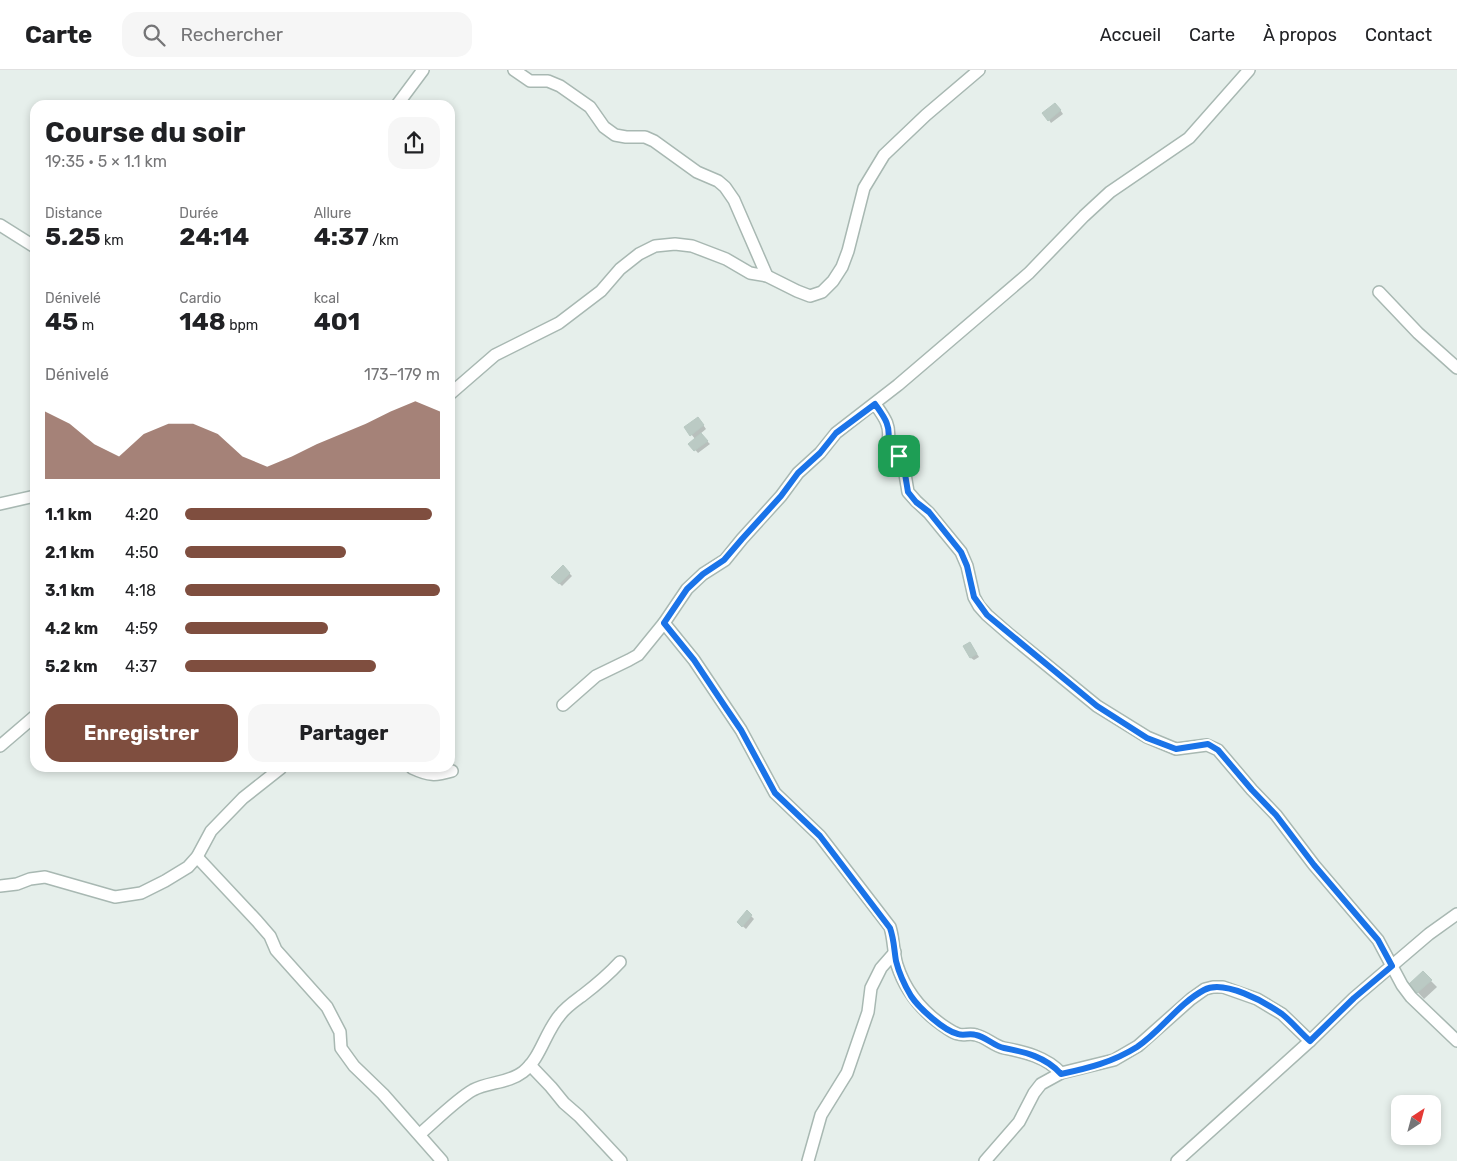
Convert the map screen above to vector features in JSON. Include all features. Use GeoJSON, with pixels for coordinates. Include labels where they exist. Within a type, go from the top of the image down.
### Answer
{"type":"FeatureCollection","features":[{"type":"Feature","properties":{"kind":"street"},"geometry":{"type":"LineString","coordinates":[[401,100],[423,70]]}},
{"type":"Feature","properties":{"kind":"street"},"geometry":{"type":"LineString","coordinates":[[514,70],[530,81],[548,81],[560,86],[590,107],[604,127],[615,135],[645,137],[654,141],[697,172],[718,181],[734,200],[767,276]]}},
{"type":"Feature","properties":{"kind":"street"},"geometry":{"type":"LineString","coordinates":[[455,390],[495,355],[559,323],[601,291],[620,269],[639,254],[655,246],[675,244],[692,246],[726,259],[750,273],[767,276],[810,296],[822,292],[833,281],[842,266],[848,251],[864,188],[884,155],[926,115],[979,70]]}},
{"type":"Feature","properties":{"kind":"street"},"geometry":{"type":"LineString","coordinates":[[563,705],[596,676],[638,654],[664,623],[687,589],[703,574],[724,560],[781,496],[798,473],[820,453],[836,433],[875,404],[1029,274],[1084,216],[1110,192],[1189,138],[1249,70]]}},
{"type":"Feature","properties":{"kind":"street"},"geometry":{"type":"LineString","coordinates":[[0,226],[30,244]]}},
{"type":"Feature","properties":{"kind":"street"},"geometry":{"type":"LineString","coordinates":[[1379,292],[1418,333],[1457,368]]}},
{"type":"Feature","properties":{"kind":"street"},"geometry":{"type":"LineString","coordinates":[[875,404],[886,418],[890,431],[888,441],[899,456],[904,468],[908,492],[916,502],[929,512],[961,552],[967,566],[974,597],[987,615],[1097,706],[1147,738],[1176,749],[1208,744],[1218,750],[1276,815],[1314,865],[1378,940],[1402,985],[1411,997],[1457,1041]]}},
{"type":"Feature","properties":{"kind":"street"},"geometry":{"type":"LineString","coordinates":[[0,504],[30,497]]}},
{"type":"Feature","properties":{"kind":"street"},"geometry":{"type":"LineString","coordinates":[[664,623],[694,660],[741,730],[775,793],[820,836],[890,928],[897,963],[912,997],[923,1010],[939,1024],[955,1034],[977,1035],[999,1047],[1012,1048],[1043,1059],[1053,1064],[1061,1074]]}},
{"type":"Feature","properties":{"kind":"street"},"geometry":{"type":"LineString","coordinates":[[0,746],[30,720]]}},
{"type":"Feature","properties":{"kind":"street"},"geometry":{"type":"LineString","coordinates":[[0,886],[45,877],[115,897],[141,893],[188,867],[197,857],[211,831],[243,798],[276,772]]}},
{"type":"Feature","properties":{"kind":"street"},"geometry":{"type":"LineString","coordinates":[[422,772],[438,775],[448,772]]}},
{"type":"Feature","properties":{"kind":"street"},"geometry":{"type":"LineString","coordinates":[[197,857],[257,921],[270,936],[276,950],[328,1008],[340,1032],[341,1048],[354,1066],[383,1094],[442,1161]]}},
{"type":"Feature","properties":{"kind":"street"},"geometry":{"type":"LineString","coordinates":[[1177,1161],[1310,1041],[1354,998],[1429,934],[1457,914]]}},
{"type":"Feature","properties":{"kind":"street"},"geometry":{"type":"LineString","coordinates":[[808,1161],[822,1115],[847,1073],[868,1012],[871,988],[882,968],[895,952]]}},
{"type":"Feature","properties":{"kind":"street"},"geometry":{"type":"LineString","coordinates":[[420,1134],[471,1091],[486,1084],[522,1073],[530,1065],[552,1024],[562,1012],[605,978],[620,962]]}},
{"type":"Feature","properties":{"kind":"street"},"geometry":{"type":"LineString","coordinates":[[986,1161],[1019,1122],[1034,1093],[1041,1084],[1061,1074],[1114,1060],[1138,1046],[1190,999],[1205,989],[1213,987],[1233,990],[1258,999],[1282,1014],[1310,1041]]}},
{"type":"Feature","properties":{"kind":"street"},"geometry":{"type":"LineString","coordinates":[[530,1065],[621,1161]]}},
{"type":"Feature","properties":{"kind":"building"},"geometry":{"type":"Polygon","coordinates":[[[1055,103],[1061,110],[1048,121],[1042,113],[1055,103]]]}},
{"type":"Feature","properties":{"kind":"building"},"geometry":{"type":"Polygon","coordinates":[[[698,417],[704,425],[690,436],[684,427],[698,417]]]}},
{"type":"Feature","properties":{"kind":"building"},"geometry":{"type":"Polygon","coordinates":[[[701,433],[708,441],[694,451],[688,444],[701,433]]]}},
{"type":"Feature","properties":{"kind":"building"},"geometry":{"type":"Polygon","coordinates":[[[563,565],[570,573],[559,584],[551,577],[563,565]]]}},
{"type":"Feature","properties":{"kind":"building"},"geometry":{"type":"Polygon","coordinates":[[[970,642],[977,654],[970,658],[963,646],[970,642]]]}},
{"type":"Feature","properties":{"kind":"building"},"geometry":{"type":"Polygon","coordinates":[[[747,910],[752,915],[742,927],[737,922],[747,910]]]}},
{"type":"Feature","properties":{"kind":"building"},"geometry":{"type":"Polygon","coordinates":[[[1423,971],[1432,980],[1417,993],[1409,984],[1423,971]]]}},
{"type":"Feature","properties":{"kind":"route"},"geometry":{"type":"LineString","coordinates":[[875,404],[886,418],[890,431],[888,441],[899,456],[904,468],[908,492],[916,502],[929,512],[961,552],[967,566],[974,597],[987,615],[1010,636],[1097,706],[1147,738],[1176,749],[1208,744],[1218,750],[1276,815],[1314,865],[1378,940],[1392,966],[1354,998],[1310,1041],[1282,1014],[1258,999],[1233,990],[1213,987],[1205,989],[1190,999],[1138,1046],[1114,1060],[1061,1074],[1053,1064],[1043,1059],[1012,1048],[999,1047],[977,1035],[955,1034],[939,1024],[912,997],[897,963],[890,928],[820,836],[775,793],[741,730],[694,660],[664,623],[687,589],[703,574],[731,554],[781,496],[798,473],[820,453],[836,433],[875,404]]}}]}
